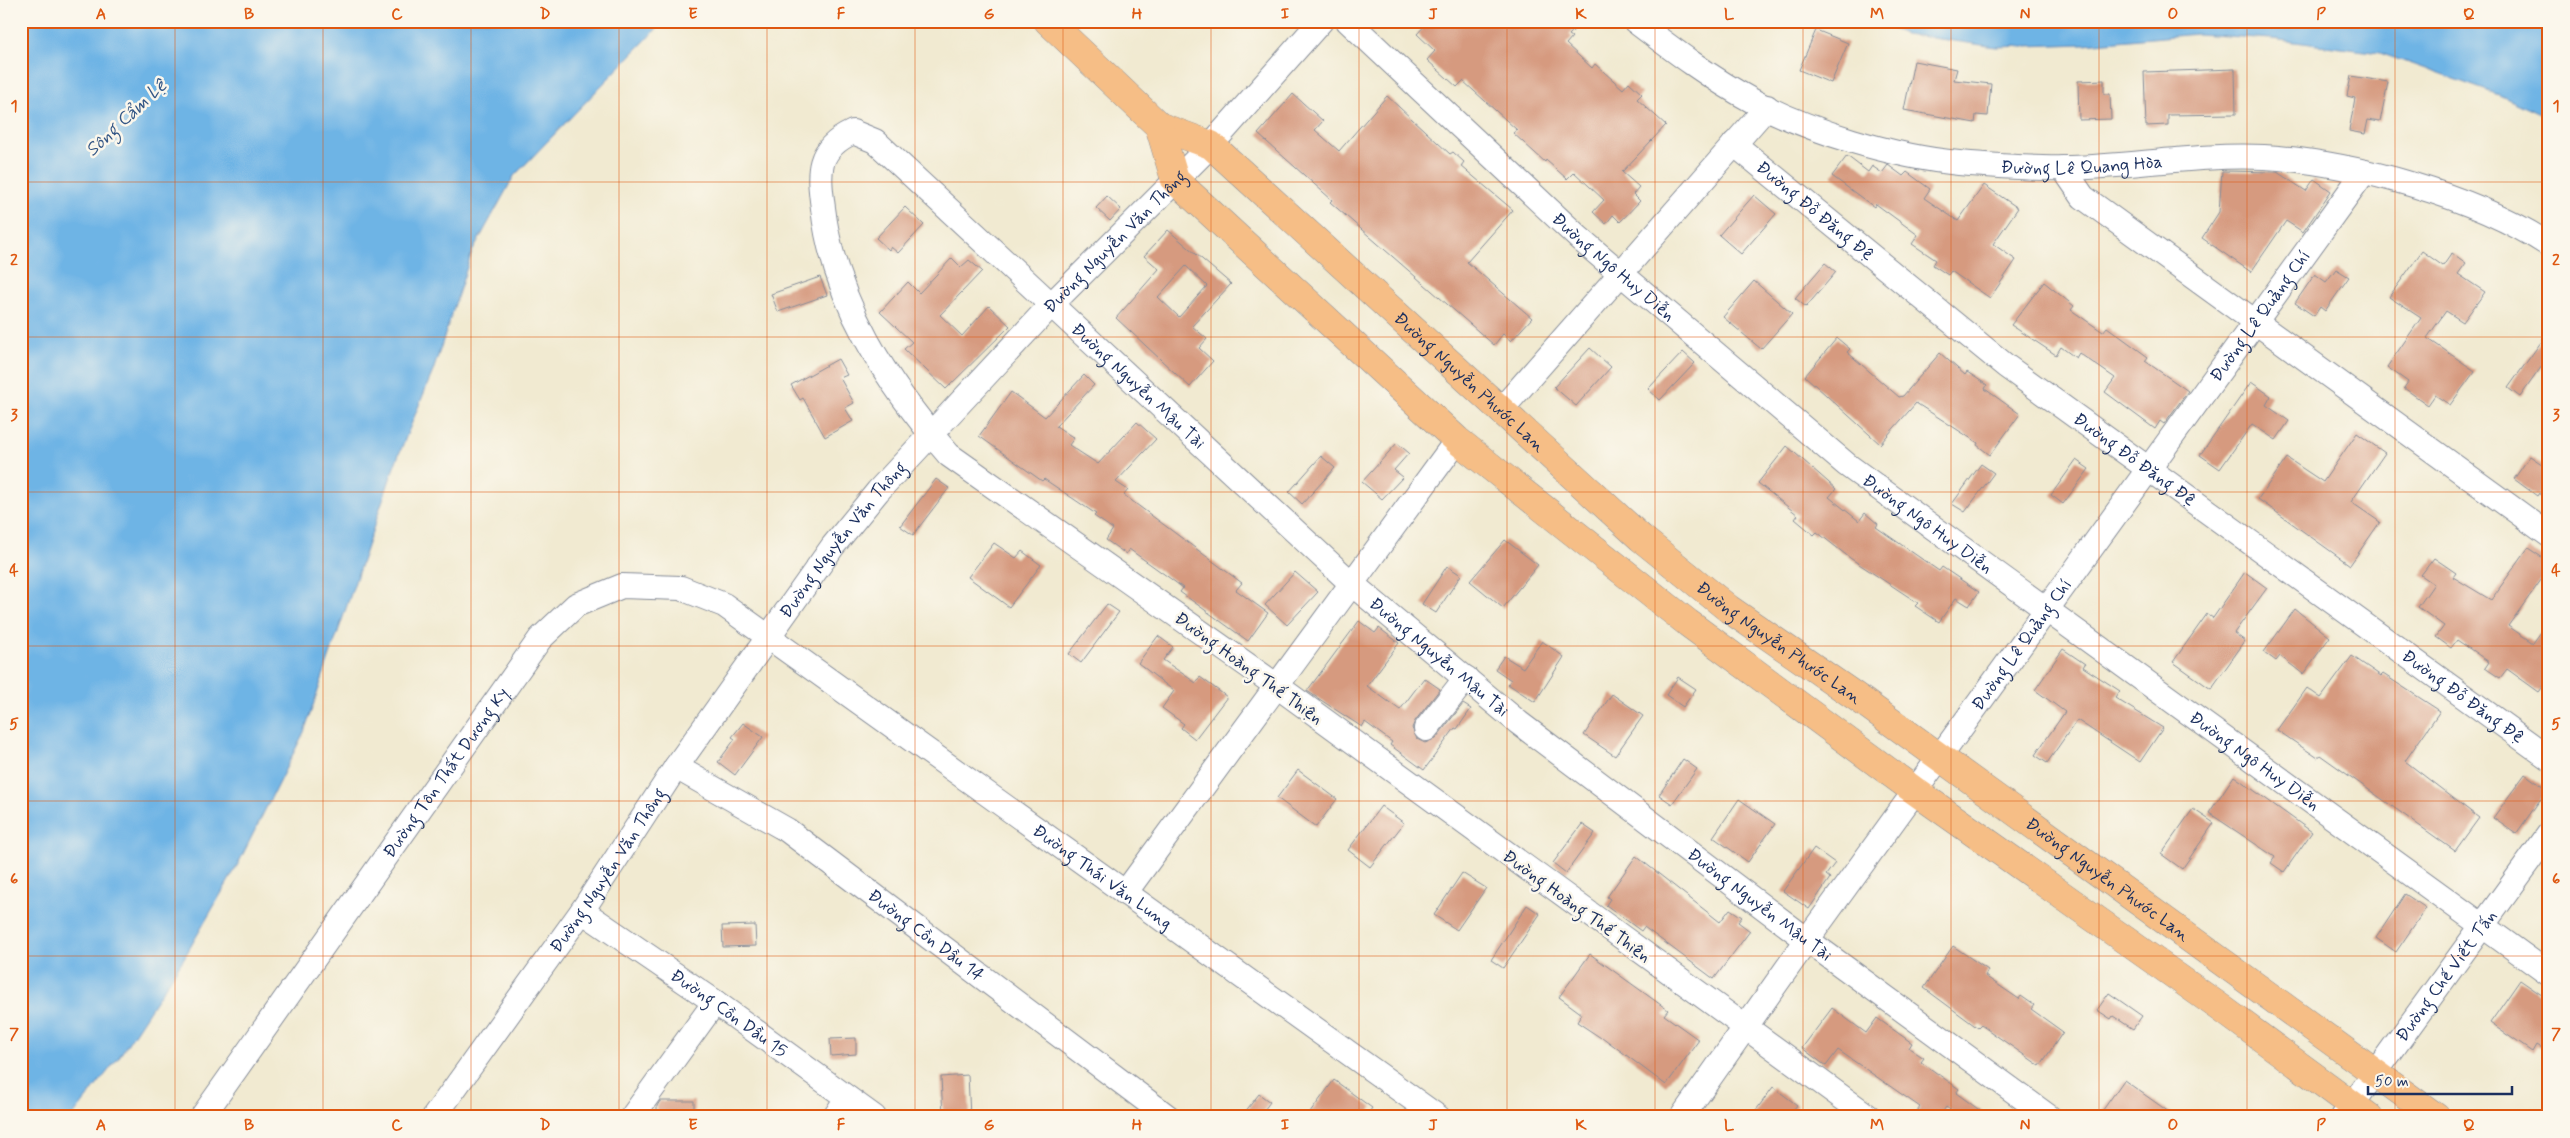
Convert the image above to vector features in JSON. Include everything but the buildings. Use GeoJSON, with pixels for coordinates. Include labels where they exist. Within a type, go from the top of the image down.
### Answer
{"type":"FeatureCollection","features":[{"type":"Feature","properties":{"kind":"main road","name":"Đường Nguyễn Phước Lan"},"geometry":{"type":"LineString","coordinates":[[1048,21],[1158,126],[1211,145],[1641,538],[1728,609],[1939,758],[2436,1117]]}},
{"type":"Feature","properties":{"kind":"main road","name":"Đường Nguyễn Phước Lan"},"geometry":{"type":"LineString","coordinates":[[1158,126],[1175,180],[1458,440],[1702,634],[1915,791],[2222,1008],[2355,1113]]}},
{"type":"Feature","properties":{"kind":"street","name":"Đường Nguyễn Văn Thông"},"geometry":{"type":"LineString","coordinates":[[434,1117],[582,911],[676,767],[845,532],[878,491],[1051,305],[1211,145],[1321,21]]}},
{"type":"Feature","properties":{"kind":"street","name":"Đường Ngô Huy Diễn"},"geometry":{"type":"LineString","coordinates":[[1348,21],[1579,238],[1847,466],[2549,974]]}},
{"type":"Feature","properties":{"kind":"street","name":"Đường Lê Quang Hòa"},"geometry":{"type":"LineString","coordinates":[[1635,21],[1716,79],[1767,108],[1847,139],[1904,154],[1957,163],[2063,168],[2201,158],[2264,157],[2364,172],[2432,190],[2490,214],[2549,245]]}},
{"type":"Feature","properties":{"kind":"street"},"geometry":{"type":"LineString","coordinates":[[1500,411],[1767,108]]}},
{"type":"Feature","properties":{"kind":"street","name":"Đường Hoàng Thế Thiện"},"geometry":{"type":"LineString","coordinates":[[875,141],[853,132],[836,140],[823,154],[820,188],[827,241],[844,297],[879,362],[931,434],[949,455],[1277,686],[1869,1117]]}},
{"type":"Feature","properties":{"kind":"street","name":"Đường Nguyễn Mậu Tài"},"geometry":{"type":"LineString","coordinates":[[875,141],[1352,584],[1520,723],[1807,940],[2049,1117]]}},
{"type":"Feature","properties":{"kind":"street","name":"Đường Đỗ Đăng Đệ"},"geometry":{"type":"LineString","coordinates":[[1734,144],[2006,366],[2147,470],[2549,758]]}},
{"type":"Feature","properties":{"kind":"street"},"geometry":{"type":"LineString","coordinates":[[2063,168],[2083,197],[2549,535]]}},
{"type":"Feature","properties":{"kind":"street","name":"Đường Lê Quảng Chí"},"geometry":{"type":"LineString","coordinates":[[1682,1117],[1744,1027],[2364,172]]}},
{"type":"Feature","properties":{"kind":"street"},"geometry":{"type":"LineString","coordinates":[[1125,893],[1458,440]]}},
{"type":"Feature","properties":{"kind":"street","name":"Đường Tôn Thất Dương Kỵ"},"geometry":{"type":"LineString","coordinates":[[202,1117],[540,639],[576,605],[622,586],[681,588],[724,605],[769,636]]}},
{"type":"Feature","properties":{"kind":"street","name":"Đường Thái Văn Lung"},"geometry":{"type":"LineString","coordinates":[[769,636],[1438,1117]]}},
{"type":"Feature","properties":{"kind":"street"},"geometry":{"type":"LineString","coordinates":[[1426,729],[1466,678]]}},
{"type":"Feature","properties":{"kind":"street","name":"Đường Cồn Dầu 14"},"geometry":{"type":"LineString","coordinates":[[676,767],[786,830],[1168,1117]]}},
{"type":"Feature","properties":{"kind":"street","name":"Đường Chế Viết Tấn"},"geometry":{"type":"LineString","coordinates":[[2355,1113],[2374,1073],[2549,834]]}},
{"type":"Feature","properties":{"kind":"street","name":"Đường Cồn Dầu 15"},"geometry":{"type":"LineString","coordinates":[[582,911],[715,1002],[841,1107],[874,1117]]}},
{"type":"Feature","properties":{"kind":"street"},"geometry":{"type":"LineString","coordinates":[[632,1117],[715,1002]]}},
{"type":"Feature","properties":{"kind":"water","name":"Sông Cẩm Lệ"},"geometry":{"type":"Polygon","coordinates":[[[21,21],[664,21],[514,176],[472,252],[433,371],[395,464],[304,732],[236,868],[184,958],[119,1057],[72,1117],[21,1117],[21,21]]]}},
{"type":"Feature","properties":{"kind":"water"},"geometry":{"type":"Polygon","coordinates":[[[1872,21],[2549,21],[2549,118],[2499,95],[2380,53],[2272,39],[2197,34],[2084,44],[1996,47],[1905,34],[1872,21]]]}}]}
